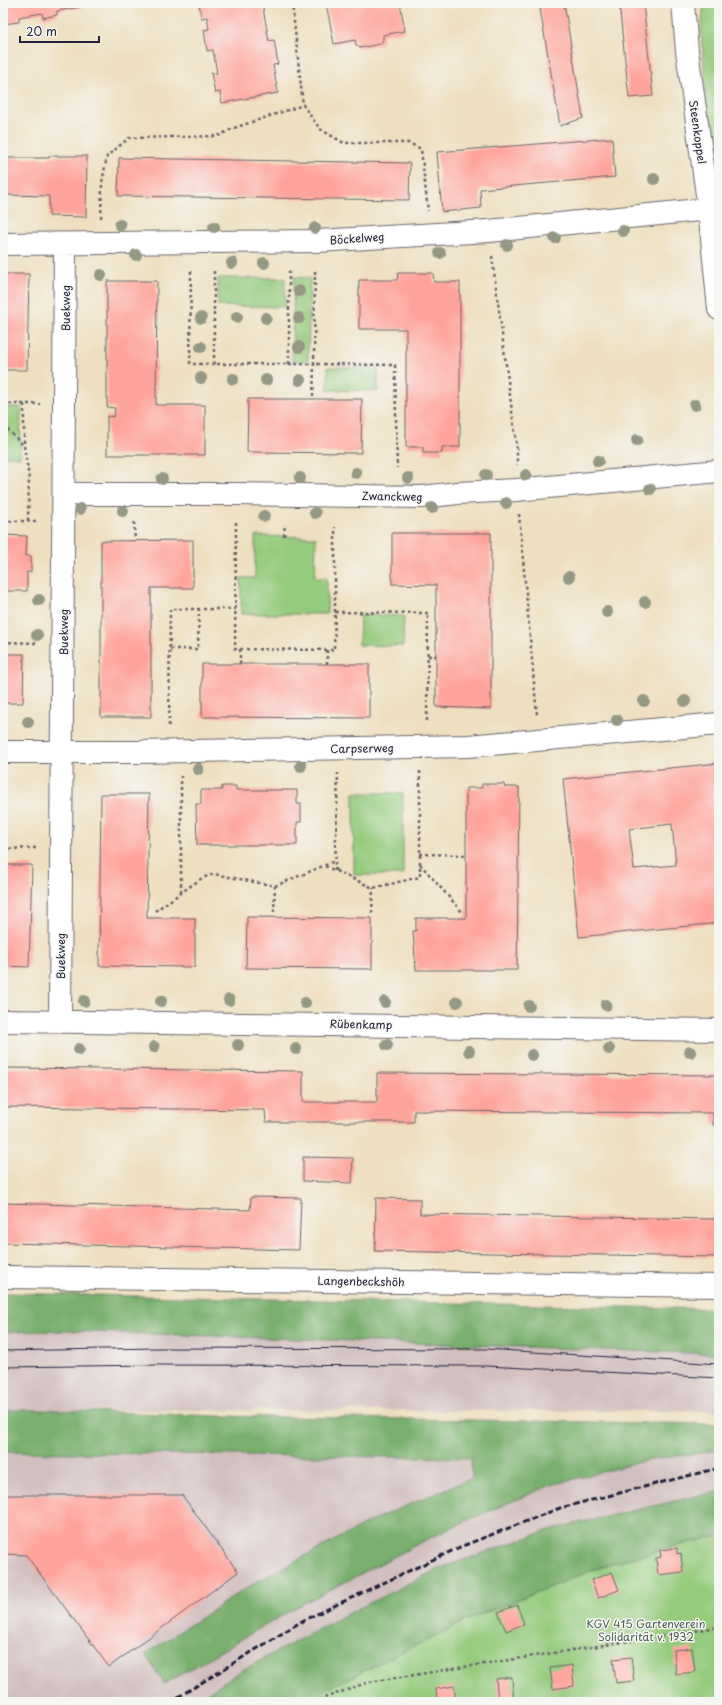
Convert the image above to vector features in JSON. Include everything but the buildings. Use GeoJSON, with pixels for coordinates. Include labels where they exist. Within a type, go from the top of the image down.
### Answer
{"type":"FeatureCollection","features":[{"type":"Feature","properties":{"kind":"street","name":"Steenkoppel"},"geometry":{"type":"LineString","coordinates":[[682,3],[687,51],[709,209],[719,309]]}},
{"type":"Feature","properties":{"kind":"street","name":"Böckelweg"},"geometry":{"type":"LineString","coordinates":[[3,244],[317,241],[430,233],[489,231],[709,209]]}},
{"type":"Feature","properties":{"kind":"street","name":"Buekweg"},"geometry":{"type":"LineString","coordinates":[[60,1020],[65,244]]}},
{"type":"Feature","properties":{"kind":"street","name":"Zwanckweg"},"geometry":{"type":"LineString","coordinates":[[64,494],[236,494],[422,497],[458,493],[516,490],[719,471]]}},
{"type":"Feature","properties":{"kind":"street","name":"Carpserweg"},"geometry":{"type":"LineString","coordinates":[[3,752],[338,749],[468,746],[719,724]]}},
{"type":"Feature","properties":{"kind":"street","name":"Rübenkamp"},"geometry":{"type":"LineString","coordinates":[[3,1020],[719,1030]]}},
{"type":"Feature","properties":{"kind":"street","name":"Langenbeckshöh"},"geometry":{"type":"LineString","coordinates":[[3,1277],[719,1286]]}},
{"type":"Feature","properties":{"kind":"path"},"geometry":{"type":"LineString","coordinates":[[292,3],[303,105],[320,128],[344,143],[409,143],[421,149],[430,233]]}},
{"type":"Feature","properties":{"kind":"path"},"geometry":{"type":"LineString","coordinates":[[101,242],[102,183],[107,156],[129,138],[218,136],[234,128],[303,105]]}},
{"type":"Feature","properties":{"kind":"path"},"geometry":{"type":"LineString","coordinates":[[191,271],[190,364],[395,365],[397,468]]}},
{"type":"Feature","properties":{"kind":"path"},"geometry":{"type":"LineString","coordinates":[[214,271],[214,364]]}},
{"type":"Feature","properties":{"kind":"path"},"geometry":{"type":"LineString","coordinates":[[289,271],[289,364]]}},
{"type":"Feature","properties":{"kind":"path"},"geometry":{"type":"LineString","coordinates":[[313,399],[315,271]]}},
{"type":"Feature","properties":{"kind":"path"},"geometry":{"type":"LineString","coordinates":[[3,404],[47,404]]}},
{"type":"Feature","properties":{"kind":"path"},"geometry":{"type":"LineString","coordinates":[[24,404],[24,446],[30,477],[28,521]]}},
{"type":"Feature","properties":{"kind":"path"},"geometry":{"type":"LineString","coordinates":[[3,425],[24,446]]}},
{"type":"Feature","properties":{"kind":"path"},"geometry":{"type":"LineString","coordinates":[[3,521],[45,521]]}},
{"type":"Feature","properties":{"kind":"path"},"geometry":{"type":"LineString","coordinates":[[134,522],[135,541]]}},
{"type":"Feature","properties":{"kind":"path"},"geometry":{"type":"LineString","coordinates":[[236,522],[236,649],[334,650],[335,527]]}},
{"type":"Feature","properties":{"kind":"path"},"geometry":{"type":"LineString","coordinates":[[284,536],[285,524]]}},
{"type":"Feature","properties":{"kind":"path"},"geometry":{"type":"LineString","coordinates":[[162,726],[169,726],[170,609],[236,609]]}},
{"type":"Feature","properties":{"kind":"path"},"geometry":{"type":"LineString","coordinates":[[170,649],[198,649],[199,609]]}},
{"type":"Feature","properties":{"kind":"path"},"geometry":{"type":"LineString","coordinates":[[325,866],[373,888],[420,877],[428,656],[428,613],[335,612]]}},
{"type":"Feature","properties":{"kind":"path"},"geometry":{"type":"LineString","coordinates":[[3,642],[44,644]]}},
{"type":"Feature","properties":{"kind":"path"},"geometry":{"type":"LineString","coordinates":[[240,649],[240,664]]}},
{"type":"Feature","properties":{"kind":"path"},"geometry":{"type":"LineString","coordinates":[[327,650],[327,664]]}},
{"type":"Feature","properties":{"kind":"path"},"geometry":{"type":"LineString","coordinates":[[428,656],[436,656]]}},
{"type":"Feature","properties":{"kind":"path"},"geometry":{"type":"LineString","coordinates":[[335,871],[338,749]]}},
{"type":"Feature","properties":{"kind":"path"},"geometry":{"type":"LineString","coordinates":[[181,751],[181,893]]}},
{"type":"Feature","properties":{"kind":"path"},"geometry":{"type":"LineString","coordinates":[[3,849],[61,848]]}},
{"type":"Feature","properties":{"kind":"path"},"geometry":{"type":"LineString","coordinates":[[420,854],[466,855]]}},
{"type":"Feature","properties":{"kind":"path"},"geometry":{"type":"LineString","coordinates":[[155,911],[202,878],[214,874],[275,886],[336,861]]}},
{"type":"Feature","properties":{"kind":"path"},"geometry":{"type":"LineString","coordinates":[[420,864],[462,912]]}},
{"type":"Feature","properties":{"kind":"path"},"geometry":{"type":"LineString","coordinates":[[274,912],[275,886]]}},
{"type":"Feature","properties":{"kind":"path"},"geometry":{"type":"LineString","coordinates":[[372,913],[373,888]]}},
{"type":"Feature","properties":{"kind":"path"},"geometry":{"type":"LineString","coordinates":[[313,1702],[369,1682],[719,1627]]}},
{"type":"Feature","properties":{"kind":"shaded area"},"geometry":{"type":"Polygon","coordinates":[[[69,1331],[719,1354],[719,1411],[3,1410],[3,1332],[69,1331]]]}},
{"type":"Feature","properties":{"kind":"shaded area"},"geometry":{"type":"Polygon","coordinates":[[[719,1450],[719,1491],[638,1509],[337,1619],[239,1672],[193,1702],[3,1702],[3,1452],[471,1458],[472,1478],[377,1518],[164,1684],[297,1607],[422,1542],[466,1521],[551,1485],[644,1461],[719,1450]]]}},
{"type":"Feature","properties":{"kind":"green space"},"geometry":{"type":"Polygon","coordinates":[[[704,3],[719,3],[719,190],[707,109],[701,31],[704,3]]]}},
{"type":"Feature","properties":{"kind":"green space"},"geometry":{"type":"Polygon","coordinates":[[[294,277],[310,278],[308,361],[292,361],[294,277]]]}},
{"type":"Feature","properties":{"kind":"green space"},"geometry":{"type":"Polygon","coordinates":[[[218,278],[285,278],[285,307],[218,306],[218,278]]]}},
{"type":"Feature","properties":{"kind":"green space"},"geometry":{"type":"Polygon","coordinates":[[[328,367],[378,368],[378,391],[328,390],[328,367]]]}},
{"type":"Feature","properties":{"kind":"green space"},"geometry":{"type":"Polygon","coordinates":[[[3,407],[21,407],[20,457],[3,456],[3,407]]]}},
{"type":"Feature","properties":{"kind":"green space"},"geometry":{"type":"Polygon","coordinates":[[[255,536],[316,537],[315,578],[327,578],[327,614],[241,614],[241,578],[255,578],[255,536]]]}},
{"type":"Feature","properties":{"kind":"green space"},"geometry":{"type":"Polygon","coordinates":[[[360,615],[404,616],[403,646],[359,645],[360,615]]]}},
{"type":"Feature","properties":{"kind":"green space"},"geometry":{"type":"Polygon","coordinates":[[[354,793],[403,793],[403,875],[354,875],[354,793]]]}},
{"type":"Feature","properties":{"kind":"green space"},"geometry":{"type":"Polygon","coordinates":[[[3,1293],[719,1309],[719,1354],[69,1331],[3,1332],[3,1293]]]}},
{"type":"Feature","properties":{"kind":"green space"},"geometry":{"type":"Polygon","coordinates":[[[3,1410],[55,1410],[218,1416],[719,1424],[719,1450],[644,1461],[551,1485],[466,1521],[422,1542],[297,1607],[164,1684],[145,1654],[256,1582],[377,1518],[472,1478],[471,1458],[3,1452],[3,1410]]]}},
{"type":"Feature","properties":{"kind":"green space"},"geometry":{"type":"Polygon","coordinates":[[[719,1491],[719,1536],[687,1543],[601,1567],[469,1619],[301,1702],[193,1702],[239,1672],[337,1619],[438,1569],[552,1529],[719,1491]]]}},
{"type":"Feature","properties":{"kind":"green space","name":"KGV 415 Gartenverein Solidarität v. 1932"},"geometry":{"type":"Polygon","coordinates":[[[719,1536],[719,1702],[301,1702],[402,1651],[504,1604],[610,1564],[719,1536]]]}},
{"type":"Feature","properties":{"kind":"tram line"},"geometry":{"type":"LineString","coordinates":[[3,1351],[157,1348],[486,1349],[719,1364]]}},
{"type":"Feature","properties":{"kind":"tram line"},"geometry":{"type":"LineString","coordinates":[[3,1367],[157,1365],[486,1366],[719,1378]]}},
{"type":"Feature","properties":{"kind":"railway"},"geometry":{"type":"LineString","coordinates":[[170,1702],[304,1620],[460,1547],[560,1508],[719,1468]]}}]}
